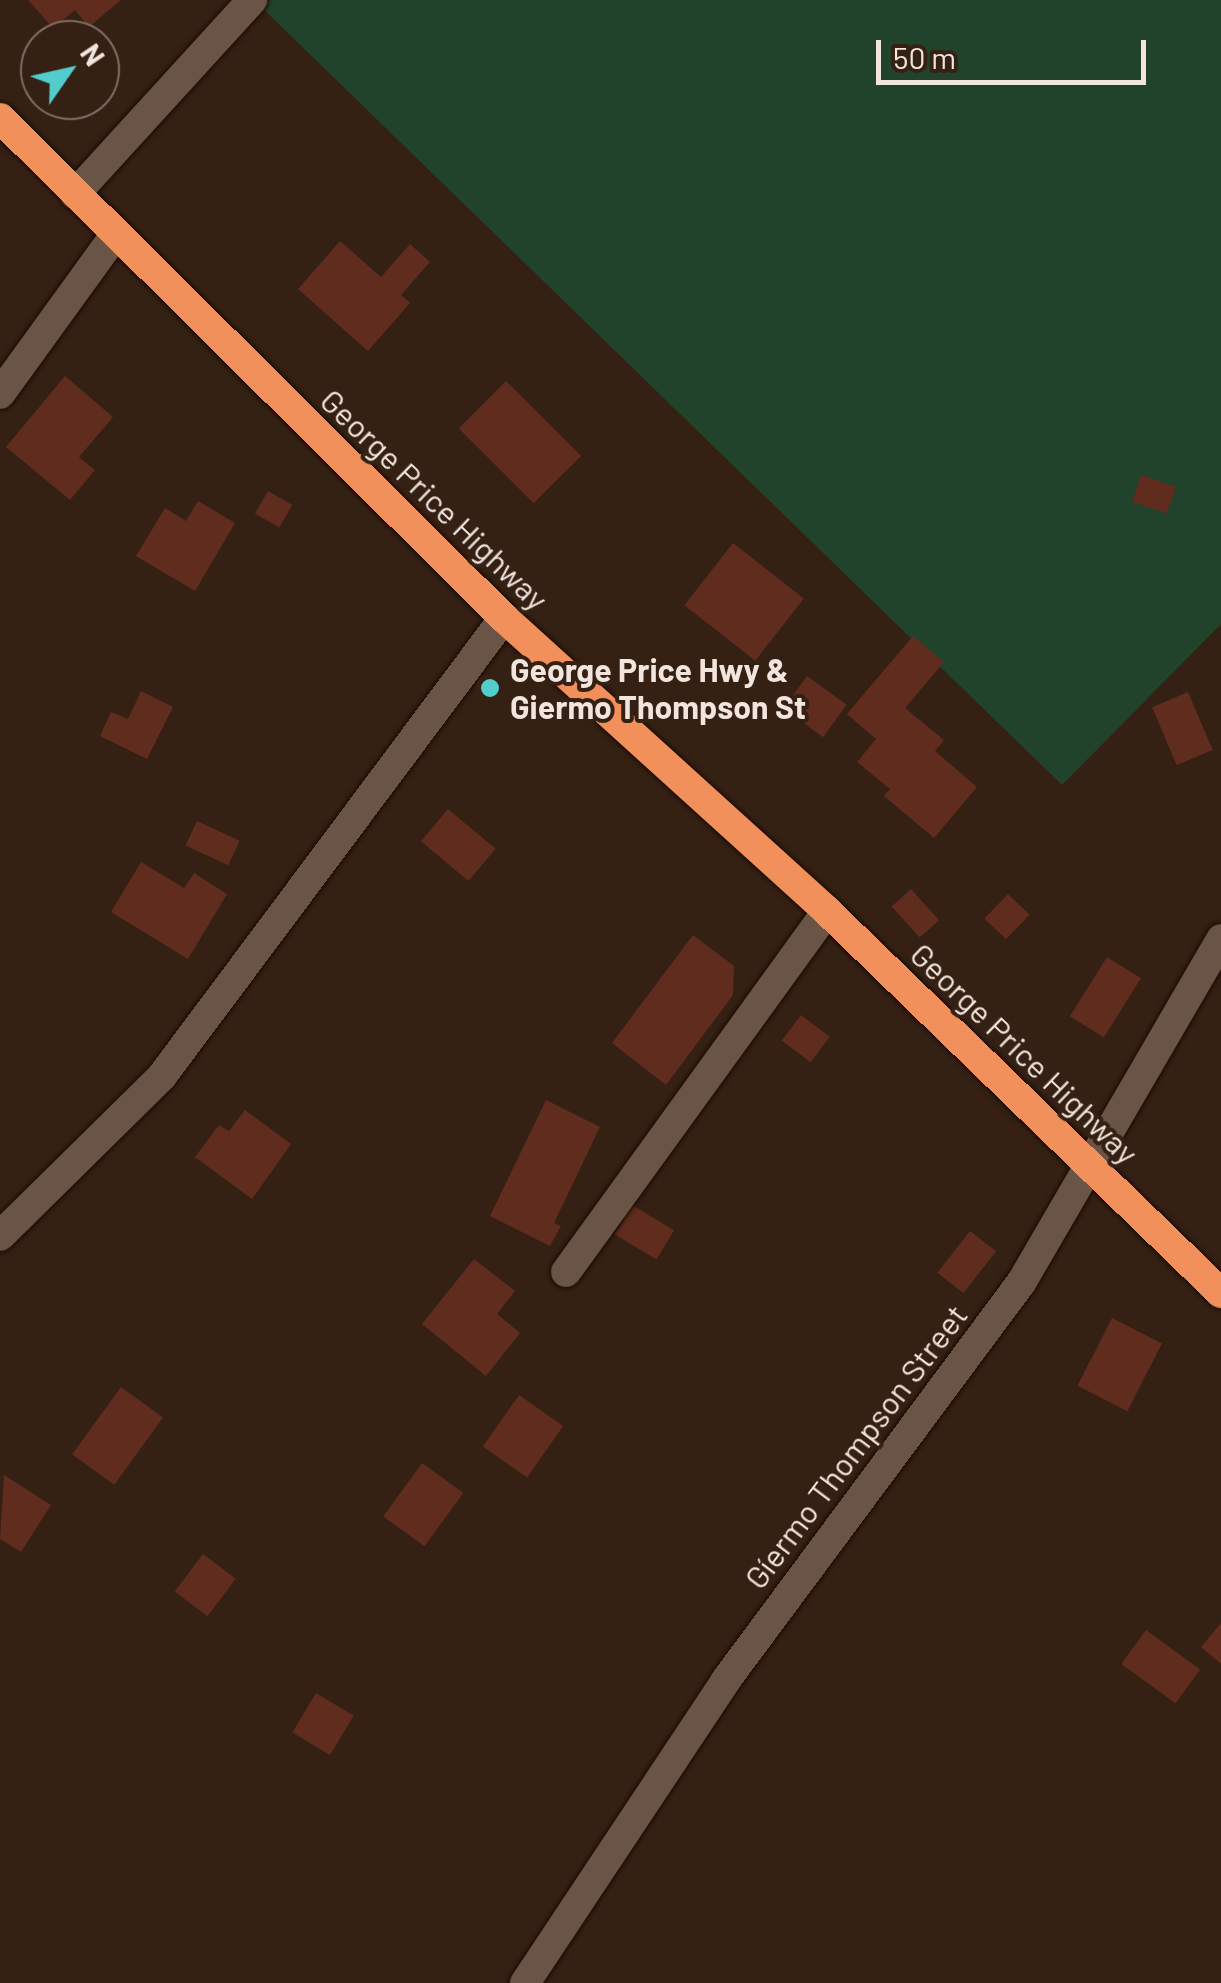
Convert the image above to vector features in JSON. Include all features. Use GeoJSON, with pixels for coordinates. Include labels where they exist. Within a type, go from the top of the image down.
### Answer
{"type":"FeatureCollection","features":[{"type":"Feature","properties":{"kind":"highway","name":"George Price Highway"},"geometry":{"type":"LineString","coordinates":[[0,118],[504,618],[827,911],[1212,1283]]}},
{"type":"Feature","properties":{"kind":"street"},"geometry":{"type":"LineString","coordinates":[[75,194],[252,0]]}},
{"type":"Feature","properties":{"kind":"street"},"geometry":{"type":"LineString","coordinates":[[0,394],[116,234]]}},
{"type":"Feature","properties":{"kind":"street"},"geometry":{"type":"LineString","coordinates":[[0,1236],[162,1076],[504,618]]}},
{"type":"Feature","properties":{"kind":"street"},"geometry":{"type":"LineString","coordinates":[[566,1272],[827,911]]}},
{"type":"Feature","properties":{"kind":"street","name":"Gíermo Thompson Street"},"geometry":{"type":"LineString","coordinates":[[525,1983],[726,1680],[1021,1283],[1221,939]]}},
{"type":"Feature","properties":{"kind":"street"},"geometry":{"type":"LineString","coordinates":[[1212,1283],[1221,1313]]}},
{"type":"Feature","properties":{"kind":"green space"},"geometry":{"type":"Polygon","coordinates":[[[254,0],[1221,0],[1221,624],[1062,785],[254,0]]]}},
{"type":"Feature","properties":{"kind":"building"},"geometry":{"type":"Polygon","coordinates":[[[28,0],[121,0],[97,20],[83,20],[75,10],[63,20],[46,20],[28,0]]]}},
{"type":"Feature","properties":{"kind":"building"},"geometry":{"type":"Polygon","coordinates":[[[340,241],[381,277],[410,244],[430,262],[401,295],[410,303],[368,351],[298,289],[340,241]]]}},
{"type":"Feature","properties":{"kind":"building"},"geometry":{"type":"Polygon","coordinates":[[[65,376],[113,417],[79,457],[95,470],[70,500],[6,447],[65,376]]]}},
{"type":"Feature","properties":{"kind":"building"},"geometry":{"type":"Polygon","coordinates":[[[506,381],[581,456],[534,503],[459,428],[506,381]]]}},
{"type":"Feature","properties":{"kind":"building"},"geometry":{"type":"Polygon","coordinates":[[[1141,475],[1176,487],[1167,514],[1132,501],[1141,475]]]}},
{"type":"Feature","properties":{"kind":"building"},"geometry":{"type":"Polygon","coordinates":[[[268,491],[292,505],[279,528],[255,514],[268,491]]]}},
{"type":"Feature","properties":{"kind":"building"},"geometry":{"type":"Polygon","coordinates":[[[198,501],[235,523],[195,591],[136,556],[165,508],[186,521],[198,501]]]}},
{"type":"Feature","properties":{"kind":"building"},"geometry":{"type":"Polygon","coordinates":[[[733,543],[804,598],[755,661],[684,605],[733,543]]]}},
{"type":"Feature","properties":{"kind":"building"},"geometry":{"type":"Polygon","coordinates":[[[913,636],[944,662],[905,708],[944,740],[935,751],[977,787],[934,838],[884,796],[890,789],[857,762],[876,739],[847,714],[913,636]]]}},
{"type":"Feature","properties":{"kind":"building"},"geometry":{"type":"Polygon","coordinates":[[[807,676],[847,705],[823,737],[783,708],[807,676]]]}},
{"type":"Feature","properties":{"kind":"building"},"geometry":{"type":"Polygon","coordinates":[[[141,691],[173,707],[147,759],[100,736],[111,712],[128,719],[141,691]]]}},
{"type":"Feature","properties":{"kind":"building"},"geometry":{"type":"Polygon","coordinates":[[[1188,692],[1213,750],[1177,765],[1152,707],[1188,692]]]}},
{"type":"Feature","properties":{"kind":"building"},"geometry":{"type":"Polygon","coordinates":[[[448,809],[495,849],[468,881],[421,841],[448,809]]]}},
{"type":"Feature","properties":{"kind":"building"},"geometry":{"type":"Polygon","coordinates":[[[197,821],[240,841],[228,865],[186,845],[197,821]]]}},
{"type":"Feature","properties":{"kind":"building"},"geometry":{"type":"Polygon","coordinates":[[[141,862],[184,888],[194,873],[227,894],[188,959],[111,912],[141,862]]]}},
{"type":"Feature","properties":{"kind":"building"},"geometry":{"type":"Polygon","coordinates":[[[911,889],[939,920],[920,938],[892,906],[911,889]]]}},
{"type":"Feature","properties":{"kind":"building"},"geometry":{"type":"Polygon","coordinates":[[[1008,894],[1030,915],[1006,939],[984,918],[1008,894]]]}},
{"type":"Feature","properties":{"kind":"building"},"geometry":{"type":"Polygon","coordinates":[[[693,935],[734,966],[733,995],[666,1085],[612,1043],[693,935]]]}},
{"type":"Feature","properties":{"kind":"building"},"geometry":{"type":"Polygon","coordinates":[[[1107,957],[1141,978],[1104,1038],[1070,1016],[1107,957]]]}},
{"type":"Feature","properties":{"kind":"building"},"geometry":{"type":"Polygon","coordinates":[[[801,1015],[830,1037],[810,1062],[782,1041],[801,1015]]]}},
{"type":"Feature","properties":{"kind":"building"},"geometry":{"type":"Polygon","coordinates":[[[546,1100],[600,1127],[554,1223],[561,1226],[550,1246],[490,1216],[546,1100]]]}},
{"type":"Feature","properties":{"kind":"building"},"geometry":{"type":"Polygon","coordinates":[[[245,1110],[291,1144],[252,1199],[195,1157],[219,1125],[229,1131],[245,1110]]]}},
{"type":"Feature","properties":{"kind":"building"},"geometry":{"type":"Polygon","coordinates":[[[632,1205],[674,1230],[656,1259],[614,1234],[632,1205]]]}},
{"type":"Feature","properties":{"kind":"building"},"geometry":{"type":"Polygon","coordinates":[[[970,1231],[996,1251],[963,1293],[937,1273],[970,1231]]]}},
{"type":"Feature","properties":{"kind":"building"},"geometry":{"type":"Polygon","coordinates":[[[474,1259],[515,1291],[497,1314],[520,1333],[486,1376],[422,1324],[474,1259]]]}},
{"type":"Feature","properties":{"kind":"building"},"geometry":{"type":"Polygon","coordinates":[[[1112,1318],[1162,1343],[1127,1411],[1077,1386],[1112,1318]]]}},
{"type":"Feature","properties":{"kind":"building"},"geometry":{"type":"Polygon","coordinates":[[[121,1387],[163,1418],[114,1485],[72,1454],[121,1387]]]}},
{"type":"Feature","properties":{"kind":"building"},"geometry":{"type":"Polygon","coordinates":[[[519,1395],[563,1426],[527,1478],[483,1447],[519,1395]]]}},
{"type":"Feature","properties":{"kind":"building"},"geometry":{"type":"Polygon","coordinates":[[[422,1463],[463,1493],[424,1546],[383,1516],[422,1463]]]}},
{"type":"Feature","properties":{"kind":"building"},"geometry":{"type":"Polygon","coordinates":[[[4,1475],[51,1505],[21,1552],[0,1539],[4,1475]]]}},
{"type":"Feature","properties":{"kind":"building"},"geometry":{"type":"Polygon","coordinates":[[[203,1554],[236,1579],[207,1616],[175,1592],[203,1554]]]}},
{"type":"Feature","properties":{"kind":"building"},"geometry":{"type":"Polygon","coordinates":[[[1221,1623],[1221,1664],[1201,1647],[1221,1623]]]}},
{"type":"Feature","properties":{"kind":"building"},"geometry":{"type":"Polygon","coordinates":[[[1146,1630],[1200,1669],[1176,1703],[1121,1664],[1146,1630]]]}},
{"type":"Feature","properties":{"kind":"building"},"geometry":{"type":"Polygon","coordinates":[[[316,1693],[354,1716],[330,1755],[292,1732],[316,1693]]]}},
{"type":"Feature","properties":{"kind":"place","name":"George Price Hwy & Giermo Thompson St"},"geometry":{"type":"Point","coordinates":[490,688]}}]}
